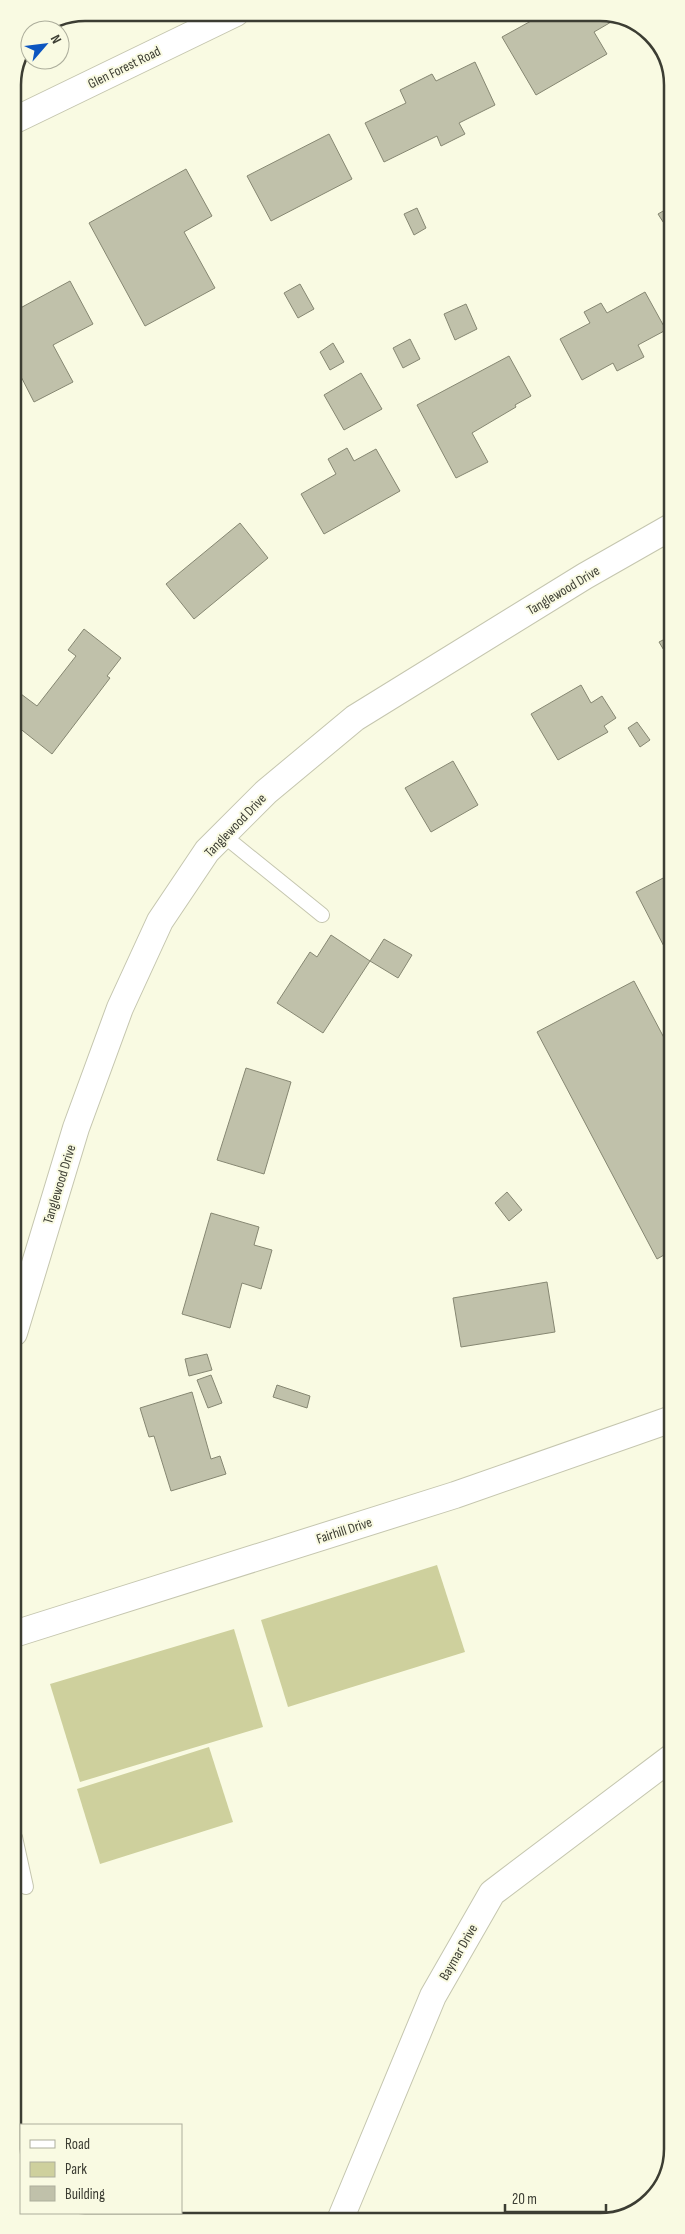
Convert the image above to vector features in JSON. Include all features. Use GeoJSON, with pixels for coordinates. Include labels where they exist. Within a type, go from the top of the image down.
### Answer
{"type":"FeatureCollection","features":[{"type":"Feature","properties":{"kind":"street","name":"Glen Forest Road"},"geometry":{"type":"LineString","coordinates":[[21,117],[218,21]]}},
{"type":"Feature","properties":{"kind":"street","name":"Tanglewood Drive"},"geometry":{"type":"LineString","coordinates":[[21,1310],[76,1128],[120,1008],[160,921],[207,851],[266,792],[355,718],[585,576],[664,531]]}},
{"type":"Feature","properties":{"kind":"street","name":"Fairhill Drive"},"geometry":{"type":"LineString","coordinates":[[21,1632],[455,1495],[664,1422]]}},
{"type":"Feature","properties":{"kind":"street","name":"Baymar Drive"},"geometry":{"type":"LineString","coordinates":[[343,2213],[433,1996],[492,1893],[664,1763]]}},
{"type":"Feature","properties":{"kind":"lane"},"geometry":{"type":"LineString","coordinates":[[223,835],[322,915]]}},
{"type":"Feature","properties":{"kind":"lane"},"geometry":{"type":"LineString","coordinates":[[21,1866],[26,1887]]}},
{"type":"Feature","properties":{"kind":"green space"},"geometry":{"type":"Polygon","coordinates":[[[437,1565],[465,1652],[288,1707],[261,1620],[437,1565]]]}},
{"type":"Feature","properties":{"kind":"green space"},"geometry":{"type":"Polygon","coordinates":[[[234,1629],[263,1727],[80,1782],[50,1684],[234,1629]]]}},
{"type":"Feature","properties":{"kind":"green space"},"geometry":{"type":"Polygon","coordinates":[[[209,1747],[233,1822],[100,1864],[77,1789],[209,1747]]]}},
{"type":"Feature","properties":{"kind":"building"},"geometry":{"type":"Polygon","coordinates":[[[531,21],[611,22],[594,32],[607,54],[536,95],[502,37],[531,21]]]}},
{"type":"Feature","properties":{"kind":"building"},"geometry":{"type":"Polygon","coordinates":[[[475,62],[495,105],[459,123],[465,134],[441,146],[437,136],[384,162],[365,123],[406,103],[400,90],[432,74],[436,81],[475,62]]]}},
{"type":"Feature","properties":{"kind":"building"},"geometry":{"type":"Polygon","coordinates":[[[329,134],[352,179],[271,221],[247,176],[329,134]]]}},
{"type":"Feature","properties":{"kind":"building"},"geometry":{"type":"Polygon","coordinates":[[[186,169],[212,216],[184,232],[215,288],[145,326],[89,223],[186,169]]]}},
{"type":"Feature","properties":{"kind":"building"},"geometry":{"type":"Polygon","coordinates":[[[417,208],[426,228],[414,235],[404,214],[417,208]]]}},
{"type":"Feature","properties":{"kind":"building"},"geometry":{"type":"Polygon","coordinates":[[[664,210],[664,223],[658,214],[664,210]]]}},
{"type":"Feature","properties":{"kind":"building"},"geometry":{"type":"Polygon","coordinates":[[[70,281],[93,324],[53,345],[73,382],[34,402],[21,377],[21,308],[70,281]]]}},
{"type":"Feature","properties":{"kind":"building"},"geometry":{"type":"Polygon","coordinates":[[[300,284],[314,309],[298,318],[284,293],[300,284]]]}},
{"type":"Feature","properties":{"kind":"building"},"geometry":{"type":"Polygon","coordinates":[[[645,292],[664,326],[664,331],[638,345],[644,357],[617,371],[613,363],[582,380],[560,339],[590,323],[584,312],[601,303],[607,313],[645,292]]]}},
{"type":"Feature","properties":{"kind":"building"},"geometry":{"type":"Polygon","coordinates":[[[466,304],[477,329],[455,340],[444,314],[466,304]]]}},
{"type":"Feature","properties":{"kind":"building"},"geometry":{"type":"Polygon","coordinates":[[[410,339],[420,359],[403,368],[393,348],[410,339]]]}},
{"type":"Feature","properties":{"kind":"building"},"geometry":{"type":"Polygon","coordinates":[[[333,343],[344,362],[330,370],[320,352],[333,343]]]}},
{"type":"Feature","properties":{"kind":"building"},"geometry":{"type":"Polygon","coordinates":[[[509,356],[531,396],[472,433],[488,462],[456,478],[417,405],[509,356]]]}},
{"type":"Feature","properties":{"kind":"building"},"geometry":{"type":"Polygon","coordinates":[[[361,373],[382,409],[344,430],[324,395],[361,373]]]}},
{"type":"Feature","properties":{"kind":"building"},"geometry":{"type":"Polygon","coordinates":[[[347,448],[354,461],[376,449],[400,491],[324,534],[301,494],[336,474],[328,459],[347,448]]]}},
{"type":"Feature","properties":{"kind":"building"},"geometry":{"type":"Polygon","coordinates":[[[240,523],[268,558],[194,619],[166,584],[240,523]]]}},
{"type":"Feature","properties":{"kind":"building"},"geometry":{"type":"Polygon","coordinates":[[[84,629],[121,658],[107,676],[110,678],[52,754],[21,729],[21,694],[37,706],[76,656],[68,650],[84,629]]]}},
{"type":"Feature","properties":{"kind":"building"},"geometry":{"type":"Polygon","coordinates":[[[664,640],[664,650],[659,642],[664,640]]]}},
{"type":"Feature","properties":{"kind":"building"},"geometry":{"type":"Polygon","coordinates":[[[581,685],[591,703],[602,696],[616,718],[604,726],[608,732],[558,760],[531,714],[581,685]]]}},
{"type":"Feature","properties":{"kind":"building"},"geometry":{"type":"Polygon","coordinates":[[[637,722],[650,740],[640,747],[628,728],[637,722]]]}},
{"type":"Feature","properties":{"kind":"building"},"geometry":{"type":"Polygon","coordinates":[[[453,761],[478,805],[431,832],[405,788],[453,761]]]}},
{"type":"Feature","properties":{"kind":"building"},"geometry":{"type":"Polygon","coordinates":[[[664,878],[664,946],[636,892],[664,878]]]}},
{"type":"Feature","properties":{"kind":"building"},"geometry":{"type":"Polygon","coordinates":[[[331,935],[370,961],[323,1033],[277,1003],[310,952],[317,957],[331,935]]]}},
{"type":"Feature","properties":{"kind":"building"},"geometry":{"type":"Polygon","coordinates":[[[384,939],[412,955],[398,978],[370,961],[384,939]]]}},
{"type":"Feature","properties":{"kind":"building"},"geometry":{"type":"Polygon","coordinates":[[[634,981],[664,1038],[664,1255],[657,1259],[537,1032],[634,981]]]}},
{"type":"Feature","properties":{"kind":"building"},"geometry":{"type":"Polygon","coordinates":[[[246,1068],[291,1082],[264,1174],[217,1160],[246,1068]]]}},
{"type":"Feature","properties":{"kind":"building"},"geometry":{"type":"Polygon","coordinates":[[[507,1192],[522,1210],[509,1221],[495,1203],[507,1192]]]}},
{"type":"Feature","properties":{"kind":"building"},"geometry":{"type":"Polygon","coordinates":[[[211,1213],[259,1227],[254,1245],[272,1250],[261,1289],[242,1283],[230,1328],[182,1314],[211,1213]]]}},
{"type":"Feature","properties":{"kind":"building"},"geometry":{"type":"Polygon","coordinates":[[[547,1282],[555,1332],[461,1347],[453,1298],[547,1282]]]}},
{"type":"Feature","properties":{"kind":"building"},"geometry":{"type":"Polygon","coordinates":[[[207,1354],[212,1370],[189,1376],[185,1359],[207,1354]]]}},
{"type":"Feature","properties":{"kind":"building"},"geometry":{"type":"Polygon","coordinates":[[[211,1375],[222,1403],[208,1408],[197,1380],[211,1375]]]}},
{"type":"Feature","properties":{"kind":"building"},"geometry":{"type":"Polygon","coordinates":[[[277,1385],[310,1396],[307,1408],[273,1397],[277,1385]]]}},
{"type":"Feature","properties":{"kind":"building"},"geometry":{"type":"Polygon","coordinates":[[[192,1392],[211,1459],[220,1456],[226,1474],[171,1491],[154,1436],[149,1437],[140,1408],[192,1392]]]}}]}
